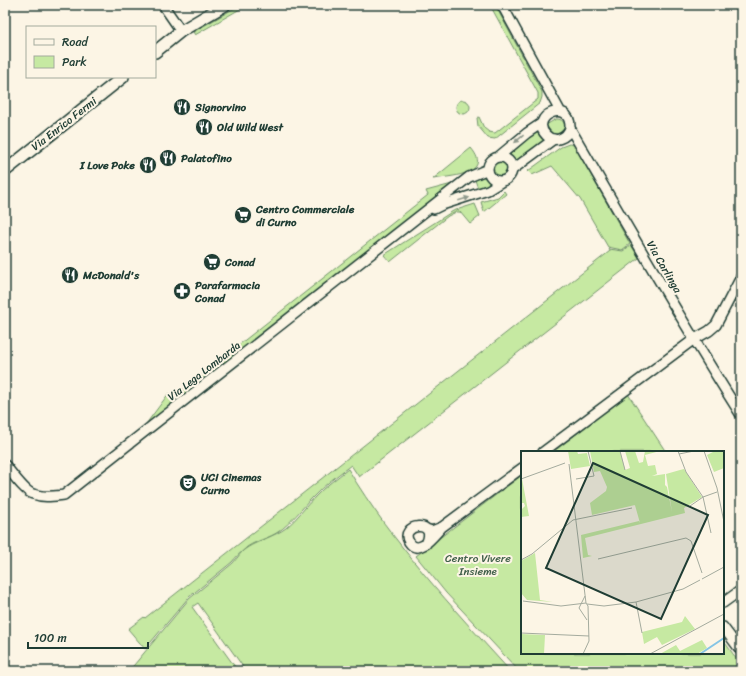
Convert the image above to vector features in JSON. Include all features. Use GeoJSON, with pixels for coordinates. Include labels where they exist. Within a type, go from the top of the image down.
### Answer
{"type":"FeatureCollection","features":[{"type":"Feature","properties":{"kind":"street"},"geometry":{"type":"LineString","coordinates":[[163,5],[181,31]]}},
{"type":"Feature","properties":{"kind":"street"},"geometry":{"type":"LineString","coordinates":[[156,51],[181,31],[225,5]]}},
{"type":"Feature","properties":{"kind":"street","name":"Via Carlinga"},"geometry":{"type":"LineString","coordinates":[[502,5],[560,112],[567,116],[570,128],[694,340],[741,415]]}},
{"type":"Feature","properties":{"kind":"street","name":"Via Enrico Fermi"},"geometry":{"type":"LineString","coordinates":[[5,171],[122,78]]}},
{"type":"Feature","properties":{"kind":"street"},"geometry":{"type":"LineString","coordinates":[[501,182],[493,180],[488,173],[491,160],[498,157],[527,133],[542,123],[551,112],[560,112]]}},
{"type":"Feature","properties":{"kind":"street"},"geometry":{"type":"LineString","coordinates":[[542,123],[543,132],[549,138],[554,140],[558,140],[566,136],[570,128]]}},
{"type":"Feature","properties":{"kind":"street","name":"Via Lega Lombarda"},"geometry":{"type":"LineString","coordinates":[[415,220],[442,205],[488,190],[510,177],[512,170],[554,140]]}},
{"type":"Feature","properties":{"kind":"street"},"geometry":{"type":"LineString","coordinates":[[498,157],[508,160],[511,163],[512,170]]}},
{"type":"Feature","properties":{"kind":"street","name":"Via Lega Lombarda"},"geometry":{"type":"LineString","coordinates":[[5,465],[17,480],[32,494],[47,497],[64,495],[468,177],[488,170]]}},
{"type":"Feature","properties":{"kind":"street"},"geometry":{"type":"LineString","coordinates":[[544,451],[716,325],[741,277]]}},
{"type":"Feature","properties":{"kind":"street"},"geometry":{"type":"LineString","coordinates":[[442,527],[432,531],[417,526],[412,528],[408,533],[407,538],[410,544],[416,547],[421,547],[426,544],[442,527],[521,469]]}},
{"type":"Feature","properties":{"kind":"street"},"geometry":{"type":"LineString","coordinates":[[426,529],[429,538],[426,544]]}},
{"type":"Feature","properties":{"kind":"street"},"geometry":{"type":"LineString","coordinates":[[724,602],[741,590]]}},
{"type":"Feature","properties":{"kind":"street"},"geometry":{"type":"LineString","coordinates":[[724,627],[741,651]]}},
{"type":"Feature","properties":{"kind":"green space"},"geometry":{"type":"Polygon","coordinates":[[[240,5],[247,5],[195,35],[193,32],[240,5]]]}},
{"type":"Feature","properties":{"kind":"green space"},"geometry":{"type":"Polygon","coordinates":[[[490,5],[495,5],[542,92],[540,103],[495,139],[488,138],[478,126],[477,118],[479,117],[484,128],[489,132],[495,133],[538,99],[538,93],[490,5]]]}},
{"type":"Feature","properties":{"kind":"green space"},"geometry":{"type":"Polygon","coordinates":[[[463,100],[468,102],[470,107],[468,112],[463,114],[458,112],[456,107],[458,102],[463,100]]]}},
{"type":"Feature","properties":{"kind":"green space"},"geometry":{"type":"Polygon","coordinates":[[[556,119],[563,121],[565,128],[555,137],[546,125],[556,119]]]}},
{"type":"Feature","properties":{"kind":"green space"},"geometry":{"type":"Polygon","coordinates":[[[542,127],[549,138],[519,162],[507,155],[542,127]]]}},
{"type":"Feature","properties":{"kind":"green space"},"geometry":{"type":"Polygon","coordinates":[[[569,144],[574,145],[630,244],[622,250],[608,247],[580,199],[552,166],[532,175],[528,171],[561,147],[569,144]]]}},
{"type":"Feature","properties":{"kind":"green space"},"geometry":{"type":"Polygon","coordinates":[[[471,148],[477,157],[477,164],[474,169],[459,175],[433,179],[471,148]]]}},
{"type":"Feature","properties":{"kind":"green space"},"geometry":{"type":"Polygon","coordinates":[[[500,160],[506,163],[509,169],[506,175],[500,178],[494,175],[491,169],[494,163],[500,160]]]}},
{"type":"Feature","properties":{"kind":"green space"},"geometry":{"type":"Polygon","coordinates":[[[483,177],[489,179],[490,186],[479,191],[475,180],[483,177]]]}},
{"type":"Feature","properties":{"kind":"green space"},"geometry":{"type":"Polygon","coordinates":[[[452,184],[143,428],[169,393],[173,397],[428,195],[426,191],[452,184]]]}},
{"type":"Feature","properties":{"kind":"green space"},"geometry":{"type":"Polygon","coordinates":[[[504,191],[506,194],[484,212],[481,202],[498,197],[504,191]]]}},
{"type":"Feature","properties":{"kind":"green space"},"geometry":{"type":"Polygon","coordinates":[[[475,204],[480,216],[470,224],[460,212],[456,212],[448,216],[390,262],[384,255],[453,211],[475,204]]]}},
{"type":"Feature","properties":{"kind":"green space"},"geometry":{"type":"Polygon","coordinates":[[[631,245],[639,258],[359,477],[351,465],[336,476],[326,484],[283,528],[243,551],[232,562],[189,597],[145,649],[128,629],[144,617],[145,618],[610,251],[609,249],[623,251],[631,245]]]}},
{"type":"Feature","properties":{"kind":"green space"},"geometry":{"type":"Polygon","coordinates":[[[628,394],[665,451],[554,451],[628,394]]]}},
{"type":"Feature","properties":{"kind":"green space"},"geometry":{"type":"Polygon","coordinates":[[[348,469],[384,523],[424,574],[510,671],[246,671],[198,603],[192,607],[238,671],[129,671],[189,599],[233,563],[247,547],[277,534],[286,528],[319,493],[348,469]]]}},
{"type":"Feature","properties":{"kind":"green space","name":"Centro Vivere Insieme"},"geometry":{"type":"Polygon","coordinates":[[[521,476],[521,654],[724,654],[724,641],[741,665],[741,671],[519,671],[446,593],[416,556],[521,476]]]}},
{"type":"Feature","properties":{"kind":"place","name":"Signorvino"},"geometry":{"type":"Point","coordinates":[182,107]}},
{"type":"Feature","properties":{"kind":"place","name":"Old Wild West"},"geometry":{"type":"Point","coordinates":[204,127]}},
{"type":"Feature","properties":{"kind":"place","name":"Palatofino"},"geometry":{"type":"Point","coordinates":[168,158]}},
{"type":"Feature","properties":{"kind":"place","name":"I Love Poke"},"geometry":{"type":"Point","coordinates":[148,165]}},
{"type":"Feature","properties":{"kind":"place","name":"Centro Commerciale di Curno"},"geometry":{"type":"Point","coordinates":[243,215]}},
{"type":"Feature","properties":{"kind":"place","name":"Conad"},"geometry":{"type":"Point","coordinates":[212,262]}},
{"type":"Feature","properties":{"kind":"place","name":"McDonald's"},"geometry":{"type":"Point","coordinates":[70,275]}},
{"type":"Feature","properties":{"kind":"place","name":"Parafarmacia Conad"},"geometry":{"type":"Point","coordinates":[182,291]}},
{"type":"Feature","properties":{"kind":"place","name":"UCI Cinemas Curno"},"geometry":{"type":"Point","coordinates":[188,483]}}]}
